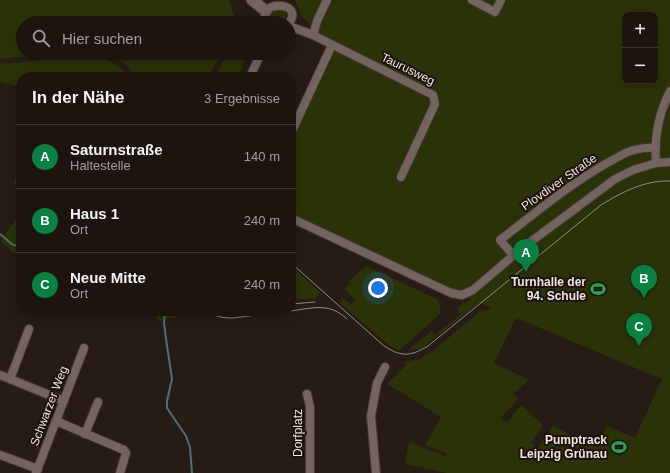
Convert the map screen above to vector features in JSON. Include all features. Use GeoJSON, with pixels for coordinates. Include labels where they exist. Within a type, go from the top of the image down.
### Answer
{"type":"FeatureCollection","features":[{"type":"Feature","properties":{"kind":"street"},"geometry":{"type":"LineString","coordinates":[[252,0],[267,5],[277,2],[288,2],[292,13],[291,16]]}},
{"type":"Feature","properties":{"kind":"street"},"geometry":{"type":"LineString","coordinates":[[313,35],[317,21],[327,0]]}},
{"type":"Feature","properties":{"kind":"street"},"geometry":{"type":"LineString","coordinates":[[472,0],[495,12],[501,0]]}},
{"type":"Feature","properties":{"kind":"street"},"geometry":{"type":"LineString","coordinates":[[266,16],[267,5]]}},
{"type":"Feature","properties":{"kind":"street","name":"Taurusweg"},"geometry":{"type":"LineString","coordinates":[[296,26],[332,46],[434,95],[435,104],[401,177]]}},
{"type":"Feature","properties":{"kind":"street"},"geometry":{"type":"LineString","coordinates":[[296,122],[332,46]]}},
{"type":"Feature","properties":{"kind":"street"},"geometry":{"type":"LineString","coordinates":[[250,72],[253,60]]}},
{"type":"Feature","properties":{"kind":"street"},"geometry":{"type":"LineString","coordinates":[[252,72],[258,60]]}},
{"type":"Feature","properties":{"kind":"street"},"geometry":{"type":"LineString","coordinates":[[656,162],[655,148],[663,106],[670,91]]}},
{"type":"Feature","properties":{"kind":"street","name":"Plovdiver Straße"},"geometry":{"type":"LineString","coordinates":[[513,255],[500,240],[572,186],[621,155],[647,147],[655,148]]}},
{"type":"Feature","properties":{"kind":"street"},"geometry":{"type":"LineString","coordinates":[[296,220],[448,292],[462,295],[473,290],[513,255],[615,179],[633,170],[656,162],[670,162]]}},
{"type":"Feature","properties":{"kind":"street"},"geometry":{"type":"LineString","coordinates":[[10,379],[29,329]]}},
{"type":"Feature","properties":{"kind":"street","name":"Schwarzer Weg"},"geometry":{"type":"LineString","coordinates":[[37,471],[84,348]]}},
{"type":"Feature","properties":{"kind":"street"},"geometry":{"type":"LineString","coordinates":[[376,473],[371,416],[377,383],[385,367]]}},
{"type":"Feature","properties":{"kind":"street"},"geometry":{"type":"LineString","coordinates":[[0,375],[64,401]]}},
{"type":"Feature","properties":{"kind":"street","name":"Dorfplatz"},"geometry":{"type":"LineString","coordinates":[[307,394],[310,407],[310,473]]}},
{"type":"Feature","properties":{"kind":"street"},"geometry":{"type":"LineString","coordinates":[[85,434],[98,402]]}},
{"type":"Feature","properties":{"kind":"street"},"geometry":{"type":"LineString","coordinates":[[56,421],[126,451],[120,473]]}},
{"type":"Feature","properties":{"kind":"street"},"geometry":{"type":"LineString","coordinates":[[0,455],[37,471]]}},
{"type":"Feature","properties":{"kind":"green space"},"geometry":{"type":"Polygon","coordinates":[[[0,0],[229,0],[235,16],[16,16],[16,58],[0,59],[0,0]]]}},
{"type":"Feature","properties":{"kind":"green space"},"geometry":{"type":"Polygon","coordinates":[[[295,0],[325,0],[312,26],[300,15],[295,0]]]}},
{"type":"Feature","properties":{"kind":"green space"},"geometry":{"type":"Polygon","coordinates":[[[327,0],[670,0],[670,473],[447,473],[405,464],[409,442],[447,457],[446,453],[425,445],[441,417],[387,384],[406,365],[403,362],[420,359],[430,353],[483,309],[485,311],[491,307],[479,303],[421,349],[407,351],[431,331],[435,335],[461,314],[458,309],[462,303],[472,300],[296,220],[296,122],[332,46],[313,35],[327,0]],[[516,318],[494,363],[529,380],[513,394],[519,399],[500,418],[507,422],[521,405],[543,425],[531,443],[537,449],[553,426],[597,447],[607,426],[635,438],[662,379],[516,318]]]}},
{"type":"Feature","properties":{"kind":"green space"},"geometry":{"type":"Polygon","coordinates":[[[279,8],[285,12],[286,16],[272,15],[274,10],[279,8]]]}},
{"type":"Feature","properties":{"kind":"green space"},"geometry":{"type":"Polygon","coordinates":[[[45,60],[106,60],[113,63],[124,72],[16,72],[16,86],[0,82],[0,64],[45,60]]]}},
{"type":"Feature","properties":{"kind":"green space"},"geometry":{"type":"Polygon","coordinates":[[[118,60],[218,60],[211,72],[132,72],[124,63],[118,60]]]}},
{"type":"Feature","properties":{"kind":"green space"},"geometry":{"type":"Polygon","coordinates":[[[224,60],[244,60],[240,72],[217,72],[224,60]]]}},
{"type":"Feature","properties":{"kind":"green space"},"geometry":{"type":"Polygon","coordinates":[[[16,219],[16,254],[12,252],[1,241],[16,219]]]}},
{"type":"Feature","properties":{"kind":"green space"},"geometry":{"type":"Polygon","coordinates":[[[366,266],[437,299],[440,305],[440,314],[400,350],[397,350],[389,345],[340,303],[341,297],[352,305],[356,300],[346,291],[345,286],[349,285],[349,281],[366,266]]]}},
{"type":"Feature","properties":{"kind":"green space"},"geometry":{"type":"Polygon","coordinates":[[[296,270],[320,292],[316,298],[296,300],[296,270]]]}},
{"type":"Feature","properties":{"kind":"green space"},"geometry":{"type":"Polygon","coordinates":[[[156,316],[180,316],[158,321],[156,316]]]}},
{"type":"Feature","properties":{"kind":"waterway"},"geometry":{"type":"LineString","coordinates":[[0,234],[13,245],[16,245]]}},
{"type":"Feature","properties":{"kind":"waterway"},"geometry":{"type":"LineString","coordinates":[[165,316],[164,323],[172,379],[167,408],[186,436],[190,447],[192,473]]}},
{"type":"Feature","properties":{"kind":"tram line"},"geometry":{"type":"LineString","coordinates":[[296,267],[383,345],[395,352],[410,354],[422,350],[428,346],[601,205],[634,188],[652,182],[670,181]]}},
{"type":"Feature","properties":{"kind":"tram line"},"geometry":{"type":"LineString","coordinates":[[296,304],[315,302]]}},
{"type":"Feature","properties":{"kind":"tram line"},"geometry":{"type":"LineString","coordinates":[[296,310],[327,308],[334,310],[347,319]]}},
{"type":"Feature","properties":{"kind":"tram line"},"geometry":{"type":"LineString","coordinates":[[216,316],[226,318],[249,316]]}},
{"type":"Feature","properties":{"kind":"place","name":"Saturnstraße"},"geometry":{"type":"Point","coordinates":[526,272]}},
{"type":"Feature","properties":{"kind":"place","name":"Turnhalle der 94. Schule"},"geometry":{"type":"Point","coordinates":[598,289]}},
{"type":"Feature","properties":{"kind":"place","name":"Haus 1"},"geometry":{"type":"Point","coordinates":[644,298]}},
{"type":"Feature","properties":{"kind":"place","name":"Neue Mitte"},"geometry":{"type":"Point","coordinates":[639,346]}},
{"type":"Feature","properties":{"kind":"place","name":"Pumptrack Leipzig Grünau"},"geometry":{"type":"Point","coordinates":[619,447]}}]}
